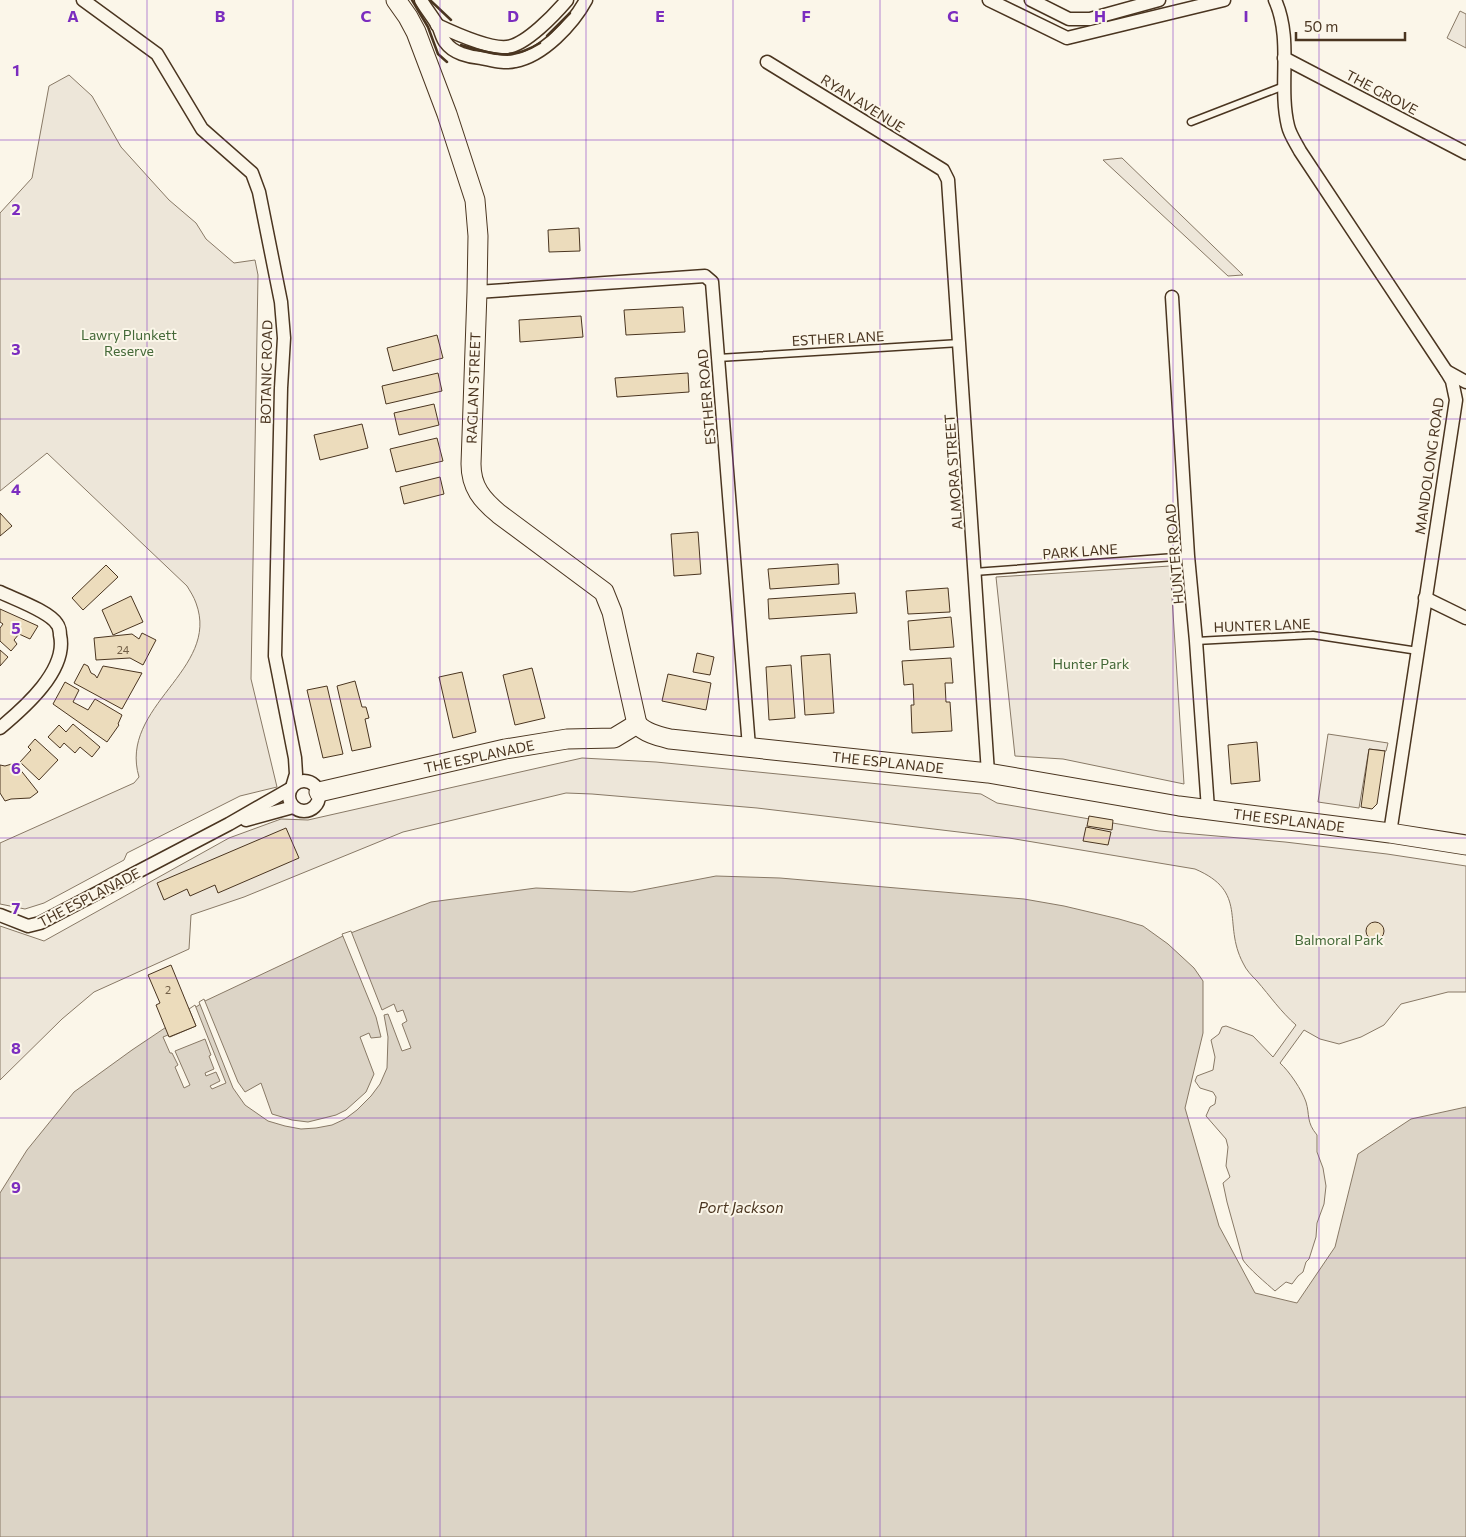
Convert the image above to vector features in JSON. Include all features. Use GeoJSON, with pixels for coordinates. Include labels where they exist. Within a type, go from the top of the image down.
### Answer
{"type":"FeatureCollection","features":[{"type":"Feature","properties":{"kind":"street","name":"BOTANIC ROAD"},"geometry":{"type":"LineString","coordinates":[[83,0],[157,54],[202,129],[252,174],[259,192],[280,302],[284,338],[281,388],[275,656],[295,758],[296,774],[292,787]]}},
{"type":"Feature","properties":{"kind":"street","name":"RAGLAN STREET"},"geometry":{"type":"LineString","coordinates":[[396,0],[416,32],[471,184],[475,200],[477,218],[477,292],[471,464],[474,484],[483,500],[491,507],[604,592],[612,612],[637,724]]}},
{"type":"Feature","properties":{"kind":"street"},"geometry":{"type":"LineString","coordinates":[[421,0],[437,25],[445,43],[455,51],[477,58],[514,62],[538,52],[561,33],[582,8],[586,0]]}},
{"type":"Feature","properties":{"kind":"street"},"geometry":{"type":"LineString","coordinates":[[437,25],[462,36],[507,47],[525,40],[567,0]]}},
{"type":"Feature","properties":{"kind":"street"},"geometry":{"type":"LineString","coordinates":[[989,0],[1067,38],[1224,0]]}},
{"type":"Feature","properties":{"kind":"street"},"geometry":{"type":"LineString","coordinates":[[1031,0],[1069,19],[1090,19],[1159,0]]}},
{"type":"Feature","properties":{"kind":"street","name":"MANDOLONG ROAD"},"geometry":{"type":"LineString","coordinates":[[1275,0],[1280,11],[1284,36],[1284,105],[1288,128],[1300,150],[1446,371],[1452,381],[1456,400],[1390,833]]}},
{"type":"Feature","properties":{"kind":"street","name":"THE GROVE"},"geometry":{"type":"LineString","coordinates":[[1284,58],[1466,153]]}},
{"type":"Feature","properties":{"kind":"street","name":"RYAN AVENUE"},"geometry":{"type":"LineString","coordinates":[[767,62],[943,170]]}},
{"type":"Feature","properties":{"kind":"street","name":"ALMORA STREET"},"geometry":{"type":"LineString","coordinates":[[943,170],[948,180],[988,773]]}},
{"type":"Feature","properties":{"kind":"street","name":"ESTHER ROAD"},"geometry":{"type":"LineString","coordinates":[[477,292],[705,276],[712,282],[749,747]]}},
{"type":"Feature","properties":{"kind":"street","name":"HUNTER ROAD"},"geometry":{"type":"LineString","coordinates":[[1172,297],[1188,556],[1208,809]]}},
{"type":"Feature","properties":{"kind":"street"},"geometry":{"type":"LineString","coordinates":[[1446,371],[1466,382]]}},
{"type":"Feature","properties":{"kind":"street"},"geometry":{"type":"LineString","coordinates":[[0,592],[42,612],[58,624],[62,641],[58,661],[42,687],[21,711],[0,728]]}},
{"type":"Feature","properties":{"kind":"street"},"geometry":{"type":"LineString","coordinates":[[1425,598],[1466,618]]}},
{"type":"Feature","properties":{"kind":"street","name":"THE ESPLANADE"},"geometry":{"type":"LineString","coordinates":[[313,787],[567,738],[614,738],[637,724],[642,729],[670,739],[988,773],[1140,800],[1466,845]]}},
{"type":"Feature","properties":{"kind":"street","name":"BOTANIC ROAD"},"geometry":{"type":"LineString","coordinates":[[295,758],[313,787]]}},
{"type":"Feature","properties":{"kind":"street"},"geometry":{"type":"LineString","coordinates":[[303,780],[313,787],[318,802],[311,810],[302,812],[293,807],[288,799],[292,787],[303,780]]}},
{"type":"Feature","properties":{"kind":"street","name":"THE ESPLANADE"},"geometry":{"type":"LineString","coordinates":[[0,915],[28,926],[40,923],[229,824],[292,787]]}},
{"type":"Feature","properties":{"kind":"street","name":"THE ESPLANADE"},"geometry":{"type":"LineString","coordinates":[[229,824],[293,807]]}},
{"type":"Feature","properties":{"kind":"lane"},"geometry":{"type":"LineString","coordinates":[[1191,122],[1284,86]]}},
{"type":"Feature","properties":{"kind":"lane","name":"ESTHER LANE"},"geometry":{"type":"LineString","coordinates":[[718,358],[960,343]]}},
{"type":"Feature","properties":{"kind":"lane","name":"PARK LANE"},"geometry":{"type":"LineString","coordinates":[[974,572],[1188,556]]}},
{"type":"Feature","properties":{"kind":"lane","name":"HUNTER LANE"},"geometry":{"type":"LineString","coordinates":[[1196,640],[1313,635],[1418,651]]}},
{"type":"Feature","properties":{"kind":"green space"},"geometry":{"type":"Polygon","coordinates":[[[1460,11],[1466,14],[1466,48],[1447,38],[1460,11]]]}},
{"type":"Feature","properties":{"kind":"green space","name":"Lawry Plunkett Reserve"},"geometry":{"type":"Polygon","coordinates":[[[69,75],[92,96],[121,147],[169,200],[196,223],[206,239],[234,263],[255,260],[258,275],[251,679],[277,787],[240,796],[127,853],[124,860],[44,903],[25,909],[0,904],[0,843],[134,783],[139,777],[136,752],[143,729],[154,708],[183,669],[195,648],[200,627],[196,603],[187,586],[47,453],[0,491],[0,213],[32,178],[49,86],[69,75]]]}},
{"type":"Feature","properties":{"kind":"green space"},"geometry":{"type":"Polygon","coordinates":[[[1122,158],[1243,275],[1228,276],[1103,160],[1122,158]]]}},
{"type":"Feature","properties":{"kind":"green space","name":"Hunter Park"},"geometry":{"type":"Polygon","coordinates":[[[1170,566],[1184,784],[1063,759],[1015,756],[996,577],[1170,566]]]}},
{"type":"Feature","properties":{"kind":"green space"},"geometry":{"type":"Polygon","coordinates":[[[1328,734],[1388,743],[1386,751],[1369,749],[1359,808],[1318,802],[1328,734]]]}},
{"type":"Feature","properties":{"kind":"green space","name":"Balmoral Park"},"geometry":{"type":"Polygon","coordinates":[[[582,758],[656,762],[981,794],[997,803],[1159,831],[1285,842],[1387,854],[1466,866],[1466,992],[1448,992],[1401,1004],[1384,1025],[1361,1037],[1339,1044],[1320,1039],[1304,1030],[1280,1063],[1295,1081],[1306,1102],[1310,1122],[1317,1135],[1317,1152],[1323,1168],[1326,1186],[1324,1204],[1317,1223],[1316,1237],[1303,1272],[1292,1284],[1286,1282],[1275,1291],[1243,1260],[1223,1183],[1230,1177],[1226,1166],[1228,1147],[1226,1139],[1206,1116],[1210,1107],[1215,1104],[1216,1097],[1213,1092],[1200,1088],[1195,1081],[1197,1076],[1213,1070],[1215,1057],[1211,1040],[1219,1034],[1222,1027],[1226,1026],[1253,1036],[1273,1057],[1296,1025],[1244,966],[1237,948],[1228,898],[1222,888],[1212,878],[1195,869],[1009,838],[757,808],[566,793],[403,832],[244,897],[191,915],[189,949],[94,992],[62,1019],[0,1080],[0,926],[44,941],[229,838],[281,819],[308,820],[582,758]]]}},
{"type":"Feature","properties":{"kind":"water","name":"Port Jackson"},"geometry":{"type":"Polygon","coordinates":[[[716,876],[780,878],[1024,899],[1064,906],[1143,926],[1168,944],[1194,968],[1203,981],[1203,1033],[1185,1108],[1219,1226],[1255,1293],[1297,1303],[1335,1247],[1358,1154],[1411,1119],[1466,1107],[1466,1537],[0,1537],[0,1193],[27,1150],[74,1092],[205,1001],[343,936],[431,902],[536,888],[632,892],[716,876]]]}},
{"type":"Feature","properties":{"kind":"pier"},"geometry":{"type":"Polygon","coordinates":[[[351,931],[382,1010],[394,1004],[397,1012],[403,1010],[407,1021],[402,1024],[411,1048],[402,1051],[388,1014],[384,1015],[388,1037],[387,1068],[380,1084],[357,1110],[345,1119],[332,1125],[316,1128],[301,1129],[268,1121],[245,1105],[233,1088],[199,1002],[204,999],[238,1082],[245,1092],[261,1083],[272,1114],[292,1120],[308,1122],[336,1115],[346,1110],[366,1092],[374,1074],[360,1037],[369,1033],[371,1038],[381,1037],[376,1017],[342,934],[351,931]]]}},
{"type":"Feature","properties":{"kind":"pier"},"geometry":{"type":"Polygon","coordinates":[[[195,1005],[226,1083],[212,1089],[210,1086],[220,1081],[216,1072],[206,1076],[205,1073],[214,1069],[205,1039],[175,1051],[190,1085],[184,1088],[175,1067],[178,1065],[163,1037],[168,1035],[170,1037],[196,1026],[189,1009],[195,1005]]]}},
{"type":"Feature","properties":{"kind":"building"},"geometry":{"type":"Polygon","coordinates":[[[579,228],[580,251],[549,252],[548,230],[579,228]]]}},
{"type":"Feature","properties":{"kind":"building"},"geometry":{"type":"Polygon","coordinates":[[[683,307],[685,332],[626,335],[624,310],[683,307]]]}},
{"type":"Feature","properties":{"kind":"building"},"geometry":{"type":"Polygon","coordinates":[[[581,316],[583,337],[520,342],[519,320],[581,316]]]}},
{"type":"Feature","properties":{"kind":"building"},"geometry":{"type":"Polygon","coordinates":[[[437,335],[443,358],[393,371],[387,348],[437,335]]]}},
{"type":"Feature","properties":{"kind":"building"},"geometry":{"type":"Polygon","coordinates":[[[438,373],[442,391],[386,404],[382,386],[438,373]]]}},
{"type":"Feature","properties":{"kind":"building"},"geometry":{"type":"Polygon","coordinates":[[[688,373],[689,392],[617,397],[615,378],[688,373]]]}},
{"type":"Feature","properties":{"kind":"building"},"geometry":{"type":"Polygon","coordinates":[[[434,404],[439,425],[399,435],[394,413],[434,404]]]}},
{"type":"Feature","properties":{"kind":"building"},"geometry":{"type":"Polygon","coordinates":[[[362,424],[368,448],[320,460],[314,435],[362,424]]]}},
{"type":"Feature","properties":{"kind":"building"},"geometry":{"type":"Polygon","coordinates":[[[437,438],[443,461],[396,472],[390,449],[437,438]]]}},
{"type":"Feature","properties":{"kind":"building"},"geometry":{"type":"Polygon","coordinates":[[[440,477],[444,494],[404,504],[400,487],[440,477]]]}},
{"type":"Feature","properties":{"kind":"building"},"geometry":{"type":"Polygon","coordinates":[[[0,513],[12,526],[0,536],[0,513]]]}},
{"type":"Feature","properties":{"kind":"building"},"geometry":{"type":"Polygon","coordinates":[[[698,532],[701,574],[674,576],[671,534],[698,532]]]}},
{"type":"Feature","properties":{"kind":"building"},"geometry":{"type":"Polygon","coordinates":[[[838,564],[839,584],[770,589],[768,569],[838,564]]]}},
{"type":"Feature","properties":{"kind":"building"},"geometry":{"type":"Polygon","coordinates":[[[106,565],[118,577],[83,610],[72,598],[106,565]]]}},
{"type":"Feature","properties":{"kind":"building"},"geometry":{"type":"Polygon","coordinates":[[[948,588],[950,612],[908,614],[906,591],[948,588]]]}},
{"type":"Feature","properties":{"kind":"building"},"geometry":{"type":"Polygon","coordinates":[[[855,593],[857,613],[769,619],[768,599],[855,593]]]}},
{"type":"Feature","properties":{"kind":"building"},"geometry":{"type":"Polygon","coordinates":[[[131,596],[143,622],[113,635],[102,610],[131,596]]]}},
{"type":"Feature","properties":{"kind":"building"},"geometry":{"type":"Polygon","coordinates":[[[0,609],[38,626],[30,639],[19,634],[14,640],[17,644],[11,651],[0,641],[0,628],[3,624],[0,622],[0,609]]]}},
{"type":"Feature","properties":{"kind":"building"},"geometry":{"type":"Polygon","coordinates":[[[951,617],[954,647],[910,650],[908,621],[951,617]]]}},
{"type":"Feature","properties":{"kind":"building"},"geometry":{"type":"Polygon","coordinates":[[[142,633],[156,640],[143,665],[130,658],[96,660],[94,638],[132,634],[139,639],[142,633]]]}},
{"type":"Feature","properties":{"kind":"building"},"geometry":{"type":"Polygon","coordinates":[[[0,650],[8,657],[0,666],[0,650]]]}},
{"type":"Feature","properties":{"kind":"building"},"geometry":{"type":"Polygon","coordinates":[[[697,653],[714,657],[710,675],[693,672],[697,653]]]}},
{"type":"Feature","properties":{"kind":"building"},"geometry":{"type":"Polygon","coordinates":[[[830,654],[834,713],[805,715],[801,656],[830,654]]]}},
{"type":"Feature","properties":{"kind":"building"},"geometry":{"type":"Polygon","coordinates":[[[951,658],[953,683],[945,683],[946,702],[950,702],[952,731],[912,733],[911,705],[914,705],[913,684],[904,685],[902,661],[951,658]]]}},
{"type":"Feature","properties":{"kind":"building"},"geometry":{"type":"Polygon","coordinates":[[[84,664],[88,666],[91,673],[97,678],[103,666],[142,673],[122,709],[74,683],[84,664]]]}},
{"type":"Feature","properties":{"kind":"building"},"geometry":{"type":"Polygon","coordinates":[[[791,665],[795,718],[769,720],[766,667],[791,665]]]}},
{"type":"Feature","properties":{"kind":"building"},"geometry":{"type":"Polygon","coordinates":[[[532,668],[545,718],[515,725],[503,675],[532,668]]]}},
{"type":"Feature","properties":{"kind":"building"},"geometry":{"type":"Polygon","coordinates":[[[462,672],[476,732],[453,738],[439,677],[462,672]]]}},
{"type":"Feature","properties":{"kind":"building"},"geometry":{"type":"Polygon","coordinates":[[[668,674],[711,683],[706,710],[662,701],[668,674]]]}},
{"type":"Feature","properties":{"kind":"building"},"geometry":{"type":"Polygon","coordinates":[[[355,681],[362,707],[366,707],[369,718],[365,719],[371,747],[352,751],[337,686],[355,681]]]}},
{"type":"Feature","properties":{"kind":"building"},"geometry":{"type":"Polygon","coordinates":[[[65,682],[79,690],[73,702],[88,710],[95,699],[122,715],[119,725],[107,742],[53,704],[65,682]]]}},
{"type":"Feature","properties":{"kind":"building"},"geometry":{"type":"Polygon","coordinates":[[[327,686],[343,754],[323,758],[307,690],[327,686]]]}},
{"type":"Feature","properties":{"kind":"building"},"geometry":{"type":"Polygon","coordinates":[[[73,724],[100,747],[92,757],[80,747],[75,753],[64,743],[60,748],[48,737],[59,725],[66,732],[73,724]]]}},
{"type":"Feature","properties":{"kind":"building"},"geometry":{"type":"Polygon","coordinates":[[[35,739],[58,760],[39,780],[20,762],[31,750],[28,747],[35,739]]]}},
{"type":"Feature","properties":{"kind":"building"},"geometry":{"type":"Polygon","coordinates":[[[1257,742],[1260,781],[1231,784],[1228,745],[1257,742]]]}},
{"type":"Feature","properties":{"kind":"building"},"geometry":{"type":"Polygon","coordinates":[[[1369,749],[1385,751],[1377,804],[1372,809],[1361,807],[1369,749]]]}},
{"type":"Feature","properties":{"kind":"building"},"geometry":{"type":"Polygon","coordinates":[[[15,763],[38,792],[30,798],[5,801],[0,793],[0,765],[5,766],[15,763]]]}},
{"type":"Feature","properties":{"kind":"building"},"geometry":{"type":"Polygon","coordinates":[[[1089,816],[1113,820],[1112,830],[1087,826],[1089,816]]]}},
{"type":"Feature","properties":{"kind":"building"},"geometry":{"type":"Polygon","coordinates":[[[1086,827],[1111,832],[1108,845],[1083,841],[1086,827]]]}},
{"type":"Feature","properties":{"kind":"building"},"geometry":{"type":"Polygon","coordinates":[[[286,828],[299,858],[218,893],[215,885],[190,896],[187,889],[164,900],[157,883],[286,828]]]}},
{"type":"Feature","properties":{"kind":"building"},"geometry":{"type":"Polygon","coordinates":[[[1371,922],[1379,922],[1384,927],[1382,938],[1371,940],[1366,935],[1366,927],[1371,922]]]}},
{"type":"Feature","properties":{"kind":"building"},"geometry":{"type":"Polygon","coordinates":[[[171,965],[196,1026],[169,1037],[156,1005],[160,1003],[148,975],[171,965]]]}},
{"type":"Feature","properties":{"kind":"wall"},"geometry":{"type":"LineString","coordinates":[[412,0],[428,27],[438,54],[447,62]]}},
{"type":"Feature","properties":{"kind":"wall"},"geometry":{"type":"LineString","coordinates":[[430,0],[451,20]]}},
{"type":"Feature","properties":{"kind":"wall"},"geometry":{"type":"LineString","coordinates":[[547,36],[570,13]]}},
{"type":"Feature","properties":{"kind":"wall"},"geometry":{"type":"LineString","coordinates":[[461,45],[492,53],[510,54],[530,49],[540,43]]}}]}
